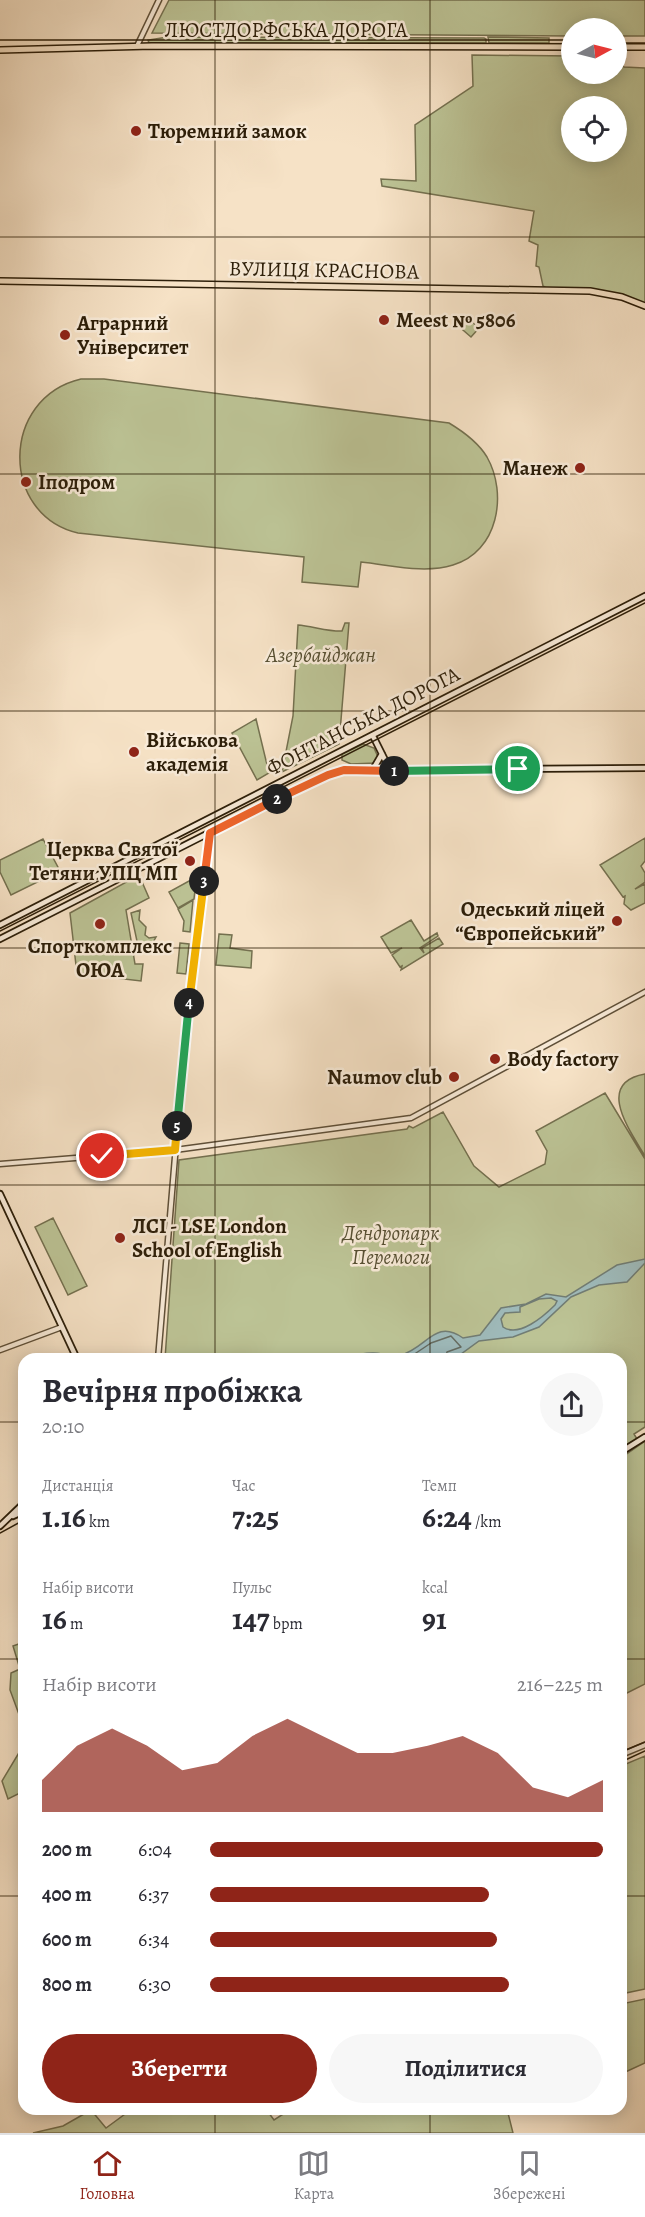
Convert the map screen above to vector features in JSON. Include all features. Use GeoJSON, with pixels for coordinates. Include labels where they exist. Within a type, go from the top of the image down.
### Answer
{"type":"FeatureCollection","features":[{"type":"Feature","properties":{"kind":"main road","name":"ЛЮСТДОРФСЬКА ДОРОГА"},"geometry":{"type":"LineString","coordinates":[[0,50],[136,46],[561,47]]}},
{"type":"Feature","properties":{"kind":"main road"},"geometry":{"type":"LineString","coordinates":[[627,47],[645,47]]}},
{"type":"Feature","properties":{"kind":"main road","name":"ВУЛИЦЯ КРАСНОВА"},"geometry":{"type":"LineString","coordinates":[[0,281],[576,291],[622,297],[645,306]]}},
{"type":"Feature","properties":{"kind":"main road","name":"ФОНТАНСЬКА ДОРОГА"},"geometry":{"type":"LineString","coordinates":[[0,925],[645,596]]}},
{"type":"Feature","properties":{"kind":"main road"},"geometry":{"type":"LineString","coordinates":[[373,736],[390,766],[400,771]]}},
{"type":"Feature","properties":{"kind":"main road"},"geometry":{"type":"LineString","coordinates":[[372,771],[382,754]]}},
{"type":"Feature","properties":{"kind":"main road"},"geometry":{"type":"LineString","coordinates":[[372,771],[645,768]]}},
{"type":"Feature","properties":{"kind":"main road","name":"ФОНТАНСЬКА ДОРОГА"},"geometry":{"type":"LineString","coordinates":[[0,939],[328,775],[344,770],[372,771]]}},
{"type":"Feature","properties":{"kind":"main road"},"geometry":{"type":"LineString","coordinates":[[0,1194],[74,1353]]}},
{"type":"Feature","properties":{"kind":"main road"},"geometry":{"type":"LineString","coordinates":[[627,1448],[645,1437]]}},
{"type":"Feature","properties":{"kind":"main road"},"geometry":{"type":"LineString","coordinates":[[0,1526],[18,1509]]}},
{"type":"Feature","properties":{"kind":"main road"},"geometry":{"type":"LineString","coordinates":[[8,1519],[18,1513]]}},
{"type":"Feature","properties":{"kind":"street"},"geometry":{"type":"LineString","coordinates":[[136,46],[159,0]]}},
{"type":"Feature","properties":{"kind":"street"},"geometry":{"type":"LineString","coordinates":[[158,1353],[191,981],[209,834]]}},
{"type":"Feature","properties":{"kind":"street"},"geometry":{"type":"LineString","coordinates":[[0,1164],[175,1150],[411,1118],[645,992]]}},
{"type":"Feature","properties":{"kind":"street"},"geometry":{"type":"LineString","coordinates":[[0,1350],[62,1327]]}},
{"type":"Feature","properties":{"kind":"street"},"geometry":{"type":"LineString","coordinates":[[627,1752],[645,1745]]}},
{"type":"Feature","properties":{"kind":"green space"},"geometry":{"type":"Polygon","coordinates":[[[169,0],[645,0],[645,36],[627,36],[627,18],[561,18],[561,36],[152,33],[169,0]]]}},
{"type":"Feature","properties":{"kind":"green space"},"geometry":{"type":"Polygon","coordinates":[[[168,37],[484,38],[486,43],[149,43],[148,40],[168,37]]]}},
{"type":"Feature","properties":{"kind":"green space"},"geometry":{"type":"Polygon","coordinates":[[[488,37],[549,38],[549,43],[489,43],[488,37]]]}},
{"type":"Feature","properties":{"kind":"green space"},"geometry":{"type":"Polygon","coordinates":[[[472,55],[561,56],[561,84],[627,84],[627,67],[645,68],[645,303],[613,293],[548,289],[543,286],[539,267],[536,266],[538,245],[529,241],[534,211],[382,186],[381,179],[416,181],[415,125],[473,86],[472,55]]]}},
{"type":"Feature","properties":{"kind":"green space"},"geometry":{"type":"Polygon","coordinates":[[[464,315],[479,328],[471,337],[456,324],[464,315]]]}},
{"type":"Feature","properties":{"kind":"green space"},"geometry":{"type":"Polygon","coordinates":[[[81,379],[104,379],[449,423],[470,438],[487,457],[497,488],[495,520],[480,548],[468,558],[453,565],[431,569],[361,562],[358,587],[302,582],[304,557],[78,533],[52,522],[34,504],[23,481],[20,456],[24,431],[35,409],[54,390],[81,379]]]}},
{"type":"Feature","properties":{"kind":"green space","name":"Азербайджан"},"geometry":{"type":"Polygon","coordinates":[[[345,623],[349,623],[339,744],[282,772],[293,716],[298,625],[342,631],[345,623]]]}},
{"type":"Feature","properties":{"kind":"green space"},"geometry":{"type":"Polygon","coordinates":[[[256,719],[269,773],[257,780],[232,733],[256,719]]]}},
{"type":"Feature","properties":{"kind":"green space"},"geometry":{"type":"Polygon","coordinates":[[[363,744],[374,748],[378,757],[375,763],[351,764],[342,760],[342,754],[363,744]]]}},
{"type":"Feature","properties":{"kind":"green space"},"geometry":{"type":"Polygon","coordinates":[[[645,838],[645,861],[641,866],[645,873],[645,882],[635,889],[645,884],[645,903],[631,910],[624,904],[625,896],[623,897],[600,865],[645,838]]]}},
{"type":"Feature","properties":{"kind":"green space"},"geometry":{"type":"Polygon","coordinates":[[[43,839],[60,871],[11,895],[0,872],[0,860],[43,839]]]}},
{"type":"Feature","properties":{"kind":"green space","name":"Спорткомплекс ОЮА"},"geometry":{"type":"Polygon","coordinates":[[[139,875],[149,898],[126,910],[135,964],[143,964],[141,981],[107,977],[97,971],[77,974],[70,913],[139,875]]]}},
{"type":"Feature","properties":{"kind":"green space"},"geometry":{"type":"Polygon","coordinates":[[[189,881],[196,881],[194,899],[178,908],[169,892],[189,881]]]}},
{"type":"Feature","properties":{"kind":"green space"},"geometry":{"type":"Polygon","coordinates":[[[193,900],[190,932],[183,931],[184,921],[178,909],[193,900]]]}},
{"type":"Feature","properties":{"kind":"green space"},"geometry":{"type":"Polygon","coordinates":[[[140,910],[139,920],[146,927],[145,935],[149,938],[156,937],[152,944],[138,946],[131,913],[140,910]]]}},
{"type":"Feature","properties":{"kind":"green space"},"geometry":{"type":"Polygon","coordinates":[[[411,920],[424,941],[437,933],[438,936],[420,948],[424,953],[422,948],[439,938],[443,944],[401,970],[402,966],[400,967],[392,955],[402,948],[391,953],[381,937],[411,920]]]}},
{"type":"Feature","properties":{"kind":"green space"},"geometry":{"type":"Polygon","coordinates":[[[219,934],[232,935],[230,948],[252,951],[251,968],[216,965],[219,934]]]}},
{"type":"Feature","properties":{"kind":"green space"},"geometry":{"type":"Polygon","coordinates":[[[180,943],[189,944],[186,974],[177,973],[180,943]]]}},
{"type":"Feature","properties":{"kind":"green space"},"geometry":{"type":"Polygon","coordinates":[[[645,1074],[645,1156],[625,1122],[619,1098],[622,1087],[630,1079],[645,1074]]]}},
{"type":"Feature","properties":{"kind":"green space","name":"Дендропарк Перемоги"},"geometry":{"type":"Polygon","coordinates":[[[605,1093],[645,1159],[645,1427],[634,1434],[637,1439],[627,1445],[627,1353],[165,1353],[179,1160],[407,1129],[409,1126],[413,1128],[443,1112],[474,1166],[499,1187],[545,1164],[547,1151],[536,1131],[605,1093]]]}},
{"type":"Feature","properties":{"kind":"green space"},"geometry":{"type":"Polygon","coordinates":[[[53,1218],[87,1286],[68,1295],[35,1227],[53,1218]]]}},
{"type":"Feature","properties":{"kind":"green space"},"geometry":{"type":"Polygon","coordinates":[[[645,1441],[645,1684],[627,1693],[627,1454],[645,1441]]]}},
{"type":"Feature","properties":{"kind":"green space"},"geometry":{"type":"Polygon","coordinates":[[[18,1644],[18,1662],[13,1646],[18,1644]]]}},
{"type":"Feature","properties":{"kind":"green space"},"geometry":{"type":"Polygon","coordinates":[[[18,1670],[18,1712],[10,1690],[11,1673],[18,1670]]]}},
{"type":"Feature","properties":{"kind":"green space"},"geometry":{"type":"Polygon","coordinates":[[[18,1754],[18,1794],[8,1799],[2,1781],[18,1754]]]}},
{"type":"Feature","properties":{"kind":"green space"},"geometry":{"type":"Polygon","coordinates":[[[645,1756],[645,1989],[627,1993],[627,1764],[645,1756]]]}},
{"type":"Feature","properties":{"kind":"green space"},"geometry":{"type":"Polygon","coordinates":[[[645,1999],[645,2063],[627,2071],[627,2003],[645,1999]]]}},
{"type":"Feature","properties":{"kind":"green space"},"geometry":{"type":"Polygon","coordinates":[[[82,2115],[95,2115],[106,2128],[124,2115],[270,2115],[274,2120],[282,2115],[508,2115],[513,2133],[33,2133],[63,2126],[82,2115]]]}},
{"type":"Feature","properties":{"kind":"water"},"geometry":{"type":"Polygon","coordinates":[[[645,1259],[645,1263],[627,1282],[599,1285],[571,1297],[539,1327],[513,1337],[479,1341],[462,1353],[406,1353],[418,1347],[431,1336],[445,1331],[463,1338],[480,1335],[501,1308],[526,1304],[546,1294],[566,1297],[617,1265],[645,1259]],[[551,1298],[539,1299],[520,1307],[520,1312],[505,1313],[501,1319],[503,1327],[509,1330],[524,1328],[555,1305],[557,1301],[551,1298]]]}},
{"type":"Feature","properties":{"kind":"tram line"},"geometry":{"type":"LineString","coordinates":[[0,40],[561,40]]}},
{"type":"Feature","properties":{"kind":"tram line"},"geometry":{"type":"LineString","coordinates":[[627,43],[645,43]]}},
{"type":"Feature","properties":{"kind":"tram line"},"geometry":{"type":"LineString","coordinates":[[0,931],[645,603]]}},
{"type":"Feature","properties":{"kind":"tram line"},"geometry":{"type":"LineString","coordinates":[[0,1533],[18,1523]]}},
{"type":"Feature","properties":{"kind":"tram line"},"geometry":{"type":"LineString","coordinates":[[627,1750],[645,1742]]}},
{"type":"Feature","properties":{"kind":"tram line"},"geometry":{"type":"LineString","coordinates":[[627,1759],[645,1751]]}},
{"type":"Feature","properties":{"kind":"place","name":"Тюремний замок"},"geometry":{"type":"Point","coordinates":[136,131]}},
{"type":"Feature","properties":{"kind":"place","name":"Meest № 5806"},"geometry":{"type":"Point","coordinates":[384,320]}},
{"type":"Feature","properties":{"kind":"place","name":"Аграрний Університет"},"geometry":{"type":"Point","coordinates":[65,335]}},
{"type":"Feature","properties":{"kind":"place","name":"Манеж"},"geometry":{"type":"Point","coordinates":[580,468]}},
{"type":"Feature","properties":{"kind":"place","name":"Іподром"},"geometry":{"type":"Point","coordinates":[26,482]}},
{"type":"Feature","properties":{"kind":"place","name":"Військова академія"},"geometry":{"type":"Point","coordinates":[134,752]}},
{"type":"Feature","properties":{"kind":"place","name":"Церква Святої Тетяни УПЦ МП"},"geometry":{"type":"Point","coordinates":[190,861]}},
{"type":"Feature","properties":{"kind":"place","name":"Одеський ліцей “Європейський”"},"geometry":{"type":"Point","coordinates":[617,921]}},
{"type":"Feature","properties":{"kind":"place","name":"Спорткомплекс ОЮА"},"geometry":{"type":"Point","coordinates":[100,924]}},
{"type":"Feature","properties":{"kind":"place","name":"Body factory"},"geometry":{"type":"Point","coordinates":[495,1059]}},
{"type":"Feature","properties":{"kind":"place","name":"Naumov club"},"geometry":{"type":"Point","coordinates":[454,1077]}},
{"type":"Feature","properties":{"kind":"place","name":"ЛСІ - LSE London School of English"},"geometry":{"type":"Point","coordinates":[120,1238]}},
{"type":"Feature","properties":{"kind":"route"},"geometry":{"type":"LineString","coordinates":[[102,1156],[175,1150],[191,981],[210,833],[270,802],[344,770],[518,769]]}}]}
